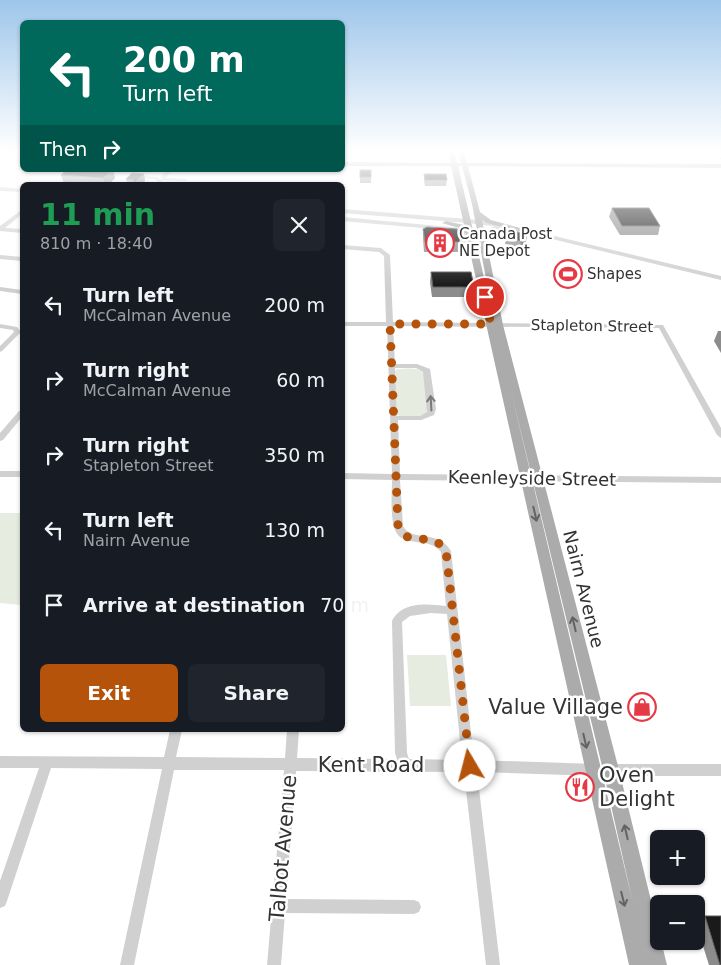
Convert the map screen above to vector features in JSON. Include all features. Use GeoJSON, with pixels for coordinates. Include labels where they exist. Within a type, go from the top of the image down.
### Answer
{"type":"FeatureCollection","features":[{"type":"Feature","properties":{"kind":"main road","name":"Nairn Avenue"},"geometry":{"type":"LineString","coordinates":[[462,196],[468,223],[468,235],[480,250]]}},
{"type":"Feature","properties":{"kind":"main road","name":"Nairn Avenue"},"geometry":{"type":"LineString","coordinates":[[473,196],[489,297],[516,416],[557,580],[582,658],[611,770],[657,965]]}},
{"type":"Feature","properties":{"kind":"main road"},"geometry":{"type":"LineString","coordinates":[[476,212],[489,222],[526,231]]}},
{"type":"Feature","properties":{"kind":"main road"},"geometry":{"type":"LineString","coordinates":[[445,221],[456,219],[466,213]]}},
{"type":"Feature","properties":{"kind":"main road"},"geometry":{"type":"LineString","coordinates":[[445,221],[461,226],[468,235]]}},
{"type":"Feature","properties":{"kind":"main road"},"geometry":{"type":"LineString","coordinates":[[480,250],[485,233],[505,230]]}},
{"type":"Feature","properties":{"kind":"main road","name":"Nairn Avenue"},"geometry":{"type":"LineString","coordinates":[[557,580],[567,658],[639,965]]}},
{"type":"Feature","properties":{"kind":"main road"},"geometry":{"type":"LineString","coordinates":[[567,658],[582,658]]}},
{"type":"Feature","properties":{"kind":"street"},"geometry":{"type":"LineString","coordinates":[[345,213],[478,224],[526,231],[541,236]]}},
{"type":"Feature","properties":{"kind":"street"},"geometry":{"type":"LineString","coordinates":[[345,213],[445,221]]}},
{"type":"Feature","properties":{"kind":"street"},"geometry":{"type":"LineString","coordinates":[[0,229],[20,214]]}},
{"type":"Feature","properties":{"kind":"street"},"geometry":{"type":"LineString","coordinates":[[345,219],[454,228],[468,235]]}},
{"type":"Feature","properties":{"kind":"street"},"geometry":{"type":"LineString","coordinates":[[420,225],[428,221]]}},
{"type":"Feature","properties":{"kind":"street"},"geometry":{"type":"LineString","coordinates":[[478,224],[541,236],[721,278]]}},
{"type":"Feature","properties":{"kind":"street"},"geometry":{"type":"LineString","coordinates":[[0,229],[20,231]]}},
{"type":"Feature","properties":{"kind":"street"},"geometry":{"type":"LineString","coordinates":[[345,247],[381,250],[386,253],[400,531],[407,537],[429,539],[442,544],[446,551],[493,965]]}},
{"type":"Feature","properties":{"kind":"street"},"geometry":{"type":"LineString","coordinates":[[0,257],[20,259]]}},
{"type":"Feature","properties":{"kind":"street"},"geometry":{"type":"LineString","coordinates":[[0,289],[20,292]]}},
{"type":"Feature","properties":{"kind":"street","name":"Stapleton Street"},"geometry":{"type":"LineString","coordinates":[[345,324],[662,326],[721,435]]}},
{"type":"Feature","properties":{"kind":"street"},"geometry":{"type":"LineString","coordinates":[[0,326],[15,328],[18,332],[0,350]]}},
{"type":"Feature","properties":{"kind":"street"},"geometry":{"type":"LineString","coordinates":[[392,366],[417,366],[427,371],[432,409],[429,415],[424,417],[394,418]]}},
{"type":"Feature","properties":{"kind":"street"},"geometry":{"type":"LineString","coordinates":[[0,438],[20,417]]}},
{"type":"Feature","properties":{"kind":"street"},"geometry":{"type":"LineString","coordinates":[[0,474],[20,474]]}},
{"type":"Feature","properties":{"kind":"street","name":"Keenleyside Street"},"geometry":{"type":"LineString","coordinates":[[345,476],[721,480]]}},
{"type":"Feature","properties":{"kind":"street"},"geometry":{"type":"LineString","coordinates":[[405,766],[401,753],[398,618],[404,612],[410,611],[453,610]]}},
{"type":"Feature","properties":{"kind":"street"},"geometry":{"type":"LineString","coordinates":[[127,965],[176,732]]}},
{"type":"Feature","properties":{"kind":"street","name":"Talbot Avenue"},"geometry":{"type":"LineString","coordinates":[[274,965],[293,732]]}},
{"type":"Feature","properties":{"kind":"street","name":"Kent Road"},"geometry":{"type":"LineString","coordinates":[[0,762],[721,770]]}},
{"type":"Feature","properties":{"kind":"street"},"geometry":{"type":"LineString","coordinates":[[0,901],[47,763]]}},
{"type":"Feature","properties":{"kind":"street"},"geometry":{"type":"LineString","coordinates":[[279,906],[414,908]]}},
{"type":"Feature","properties":{"kind":"shaded area"},"geometry":{"type":"Polygon","coordinates":[[[397,369],[415,369],[424,374],[428,410],[418,417],[409,418],[397,415],[395,371],[397,369]]]}},
{"type":"Feature","properties":{"kind":"shaded area"},"geometry":{"type":"Polygon","coordinates":[[[0,513],[20,513],[20,605],[0,603],[0,513]]]}},
{"type":"Feature","properties":{"kind":"shaded area"},"geometry":{"type":"Polygon","coordinates":[[[407,655],[446,655],[451,706],[410,706],[407,655]]]}},
{"type":"Feature","properties":{"kind":"building"},"geometry":{"type":"Polygon","coordinates":[[[612,208],[649,208],[660,226],[622,226],[612,208]]]}},
{"type":"Feature","properties":{"kind":"building"},"geometry":{"type":"Polygon","coordinates":[[[427,227],[457,229],[460,242],[425,242],[423,229],[427,227]]]}},
{"type":"Feature","properties":{"kind":"building"},"geometry":{"type":"Polygon","coordinates":[[[512,231],[527,234],[521,241],[506,237],[512,231]]]}},
{"type":"Feature","properties":{"kind":"building"},"geometry":{"type":"Polygon","coordinates":[[[431,272],[471,272],[474,287],[433,287],[431,272]]]}},
{"type":"Feature","properties":{"kind":"building"},"geometry":{"type":"Polygon","coordinates":[[[705,916],[721,916],[720,965],[705,916]]]}},
{"type":"Feature","properties":{"kind":"place","name":"Canada Post NE Depot"},"geometry":{"type":"Point","coordinates":[440,243]}},
{"type":"Feature","properties":{"kind":"place","name":"Shapes"},"geometry":{"type":"Point","coordinates":[568,274]}},
{"type":"Feature","properties":{"kind":"place","name":"Value Village"},"geometry":{"type":"Point","coordinates":[642,707]}},
{"type":"Feature","properties":{"kind":"place","name":"Oven Delight"},"geometry":{"type":"Point","coordinates":[580,787]}},
{"type":"Feature","properties":{"kind":"route"},"geometry":{"type":"LineString","coordinates":[[470,766],[467,754],[446,551],[442,544],[435,540],[407,537],[400,531],[398,526],[390,324],[491,324],[485,297]]}}]}
